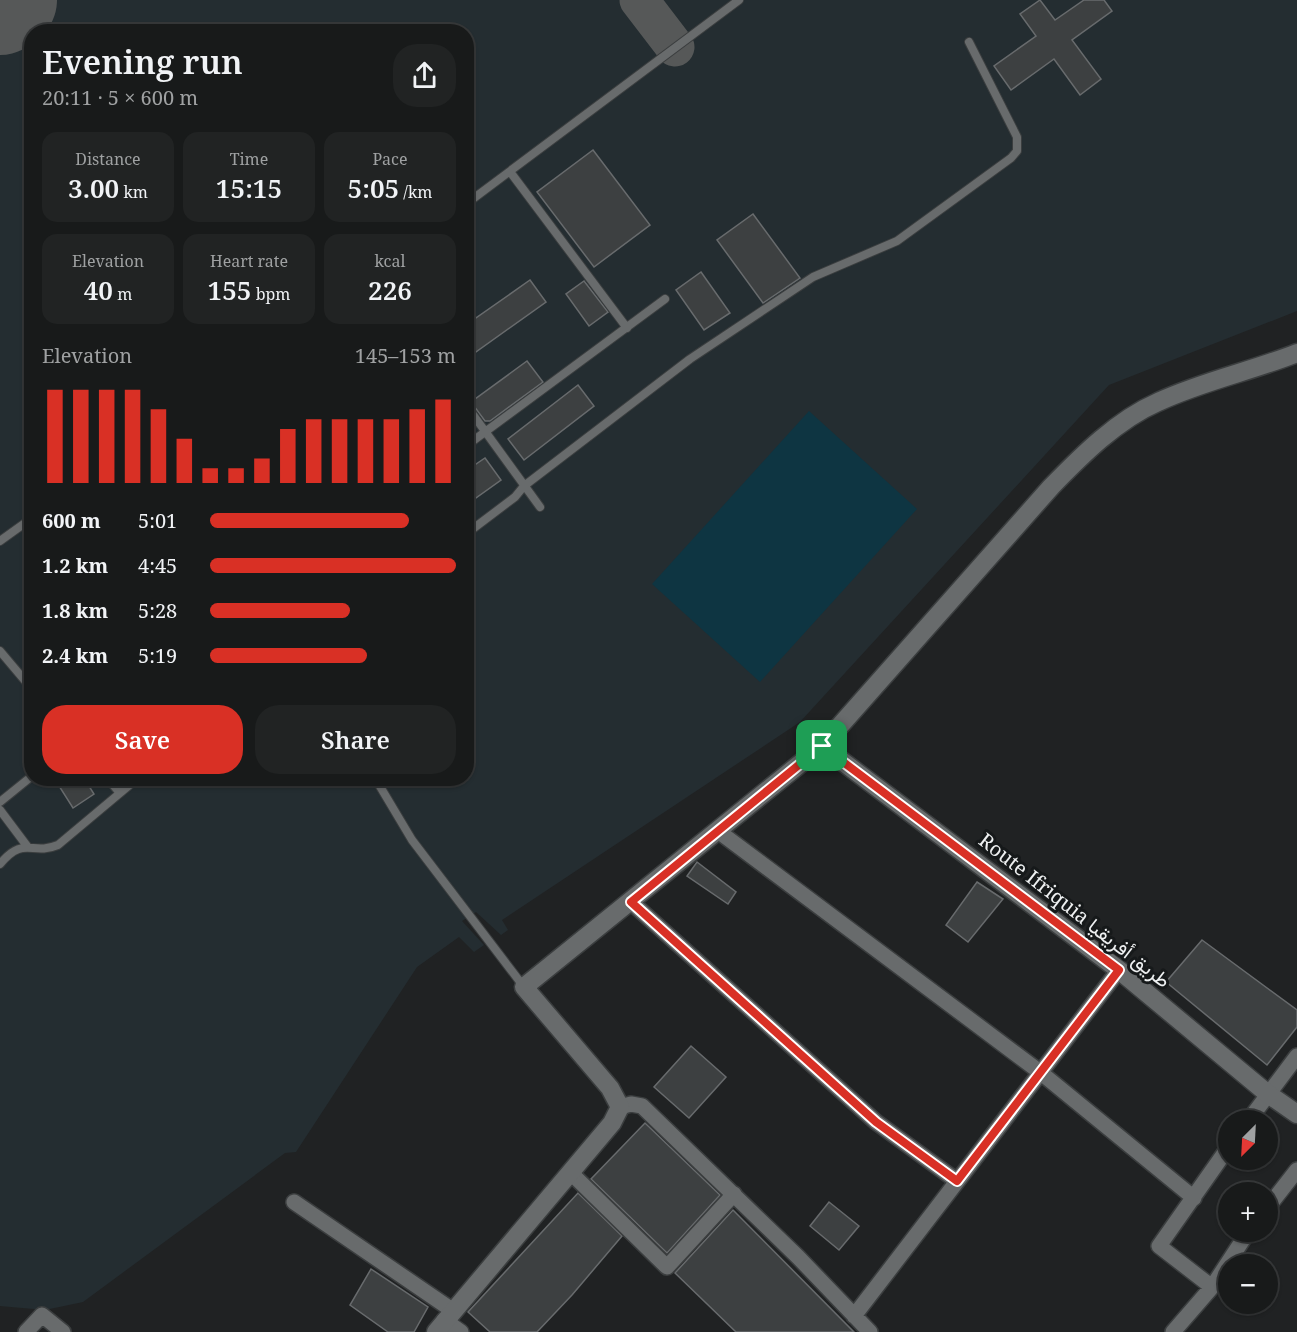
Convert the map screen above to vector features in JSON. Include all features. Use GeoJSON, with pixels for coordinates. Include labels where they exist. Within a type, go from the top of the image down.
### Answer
{"type":"FeatureCollection","features":[{"type":"Feature","properties":{"kind":"street"},"geometry":{"type":"LineString","coordinates":[[620,1107],[610,1088],[524,987],[822,746],[1051,487],[1110,432],[1156,403],[1203,384],[1297,353]]}},
{"type":"Feature","properties":{"kind":"street","name":"Route Ifriquia طريق أفريقيا"},"geometry":{"type":"LineString","coordinates":[[822,746],[1119,970],[1268,1094],[1297,1114]]}},
{"type":"Feature","properties":{"kind":"street"},"geometry":{"type":"LineString","coordinates":[[718,831],[1040,1072],[1194,1198]]}},
{"type":"Feature","properties":{"kind":"street"},"geometry":{"type":"LineString","coordinates":[[631,902],[876,1122],[957,1181]]}},
{"type":"Feature","properties":{"kind":"street"},"geometry":{"type":"LineString","coordinates":[[854,1316],[1119,970]]}},
{"type":"Feature","properties":{"kind":"street"},"geometry":{"type":"LineString","coordinates":[[1256,1110],[1297,1056]]}},
{"type":"Feature","properties":{"kind":"street"},"geometry":{"type":"LineString","coordinates":[[444,1321],[571,1173],[612,1123],[620,1107],[631,1104],[642,1106],[734,1194],[870,1332]]}},
{"type":"Feature","properties":{"kind":"street"},"geometry":{"type":"LineString","coordinates":[[1212,1287],[1159,1246],[1218,1163]]}},
{"type":"Feature","properties":{"kind":"street"},"geometry":{"type":"LineString","coordinates":[[1278,1194],[1297,1170]]}},
{"type":"Feature","properties":{"kind":"street"},"geometry":{"type":"LineString","coordinates":[[571,1173],[667,1267],[734,1194]]}},
{"type":"Feature","properties":{"kind":"street"},"geometry":{"type":"LineString","coordinates":[[294,1202],[461,1332]]}},
{"type":"Feature","properties":{"kind":"street"},"geometry":{"type":"LineString","coordinates":[[1173,1332],[1212,1287],[1241,1242]]}},
{"type":"Feature","properties":{"kind":"street"},"geometry":{"type":"LineString","coordinates":[[26,1332],[42,1315],[63,1332]]}},
{"type":"Feature","properties":{"kind":"lane"},"geometry":{"type":"LineString","coordinates":[[474,199],[512,173],[739,0]]}},
{"type":"Feature","properties":{"kind":"lane"},"geometry":{"type":"LineString","coordinates":[[474,528],[515,497],[524,486],[690,359],[813,277],[897,241],[1014,155],[1018,146],[1017,137],[969,42]]}},
{"type":"Feature","properties":{"kind":"lane"},"geometry":{"type":"LineString","coordinates":[[512,173],[627,327]]}},
{"type":"Feature","properties":{"kind":"lane"},"geometry":{"type":"LineString","coordinates":[[474,440],[665,299]]}},
{"type":"Feature","properties":{"kind":"lane"},"geometry":{"type":"LineString","coordinates":[[474,416],[540,507]]}},
{"type":"Feature","properties":{"kind":"lane"},"geometry":{"type":"LineString","coordinates":[[0,541],[24,524]]}},
{"type":"Feature","properties":{"kind":"lane"},"geometry":{"type":"LineString","coordinates":[[0,651],[24,680]]}},
{"type":"Feature","properties":{"kind":"lane"},"geometry":{"type":"LineString","coordinates":[[0,802],[24,782]]}},
{"type":"Feature","properties":{"kind":"lane"},"geometry":{"type":"LineString","coordinates":[[114,786],[119,792]]}},
{"type":"Feature","properties":{"kind":"lane"},"geometry":{"type":"LineString","coordinates":[[0,864],[11,852],[27,846],[46,848],[58,845],[127,786]]}},
{"type":"Feature","properties":{"kind":"lane"},"geometry":{"type":"LineString","coordinates":[[380,786],[412,840],[524,987]]}},
{"type":"Feature","properties":{"kind":"lane"},"geometry":{"type":"LineString","coordinates":[[0,810],[27,846]]}},
{"type":"Feature","properties":{"kind":"shaded area"},"geometry":{"type":"Polygon","coordinates":[[[0,0],[1297,0],[1297,311],[1109,385],[800,722],[502,920],[508,930],[501,935],[476,912],[462,921],[484,945],[474,952],[459,937],[417,967],[296,1152],[285,1153],[83,1302],[45,1310],[0,1306],[0,0]]]}},
{"type":"Feature","properties":{"kind":"shaded area"},"geometry":{"type":"Polygon","coordinates":[[[809,411],[917,509],[760,682],[652,584],[809,411]]]}},
{"type":"Feature","properties":{"kind":"building"},"geometry":{"type":"Polygon","coordinates":[[[1040,0],[1055,20],[1084,0],[1104,0],[1112,11],[1072,40],[1101,79],[1080,95],[1054,59],[1011,90],[994,66],[1036,36],[1020,14],[1040,0]]]}},
{"type":"Feature","properties":{"kind":"building"},"geometry":{"type":"Polygon","coordinates":[[[593,150],[650,225],[594,267],[537,192],[593,150]]]}},
{"type":"Feature","properties":{"kind":"building"},"geometry":{"type":"Polygon","coordinates":[[[753,214],[800,278],[763,303],[717,240],[753,214]]]}},
{"type":"Feature","properties":{"kind":"building"},"geometry":{"type":"Polygon","coordinates":[[[701,272],[730,313],[704,330],[676,290],[701,272]]]}},
{"type":"Feature","properties":{"kind":"building"},"geometry":{"type":"Polygon","coordinates":[[[530,280],[546,302],[474,353],[474,319],[530,280]]]}},
{"type":"Feature","properties":{"kind":"building"},"geometry":{"type":"Polygon","coordinates":[[[584,281],[608,312],[589,326],[566,294],[584,281]]]}},
{"type":"Feature","properties":{"kind":"building"},"geometry":{"type":"Polygon","coordinates":[[[527,361],[543,382],[490,421],[485,421],[474,406],[474,400],[527,361]]]}},
{"type":"Feature","properties":{"kind":"building"},"geometry":{"type":"Polygon","coordinates":[[[578,385],[594,406],[524,460],[508,439],[578,385]]]}},
{"type":"Feature","properties":{"kind":"building"},"geometry":{"type":"Polygon","coordinates":[[[485,458],[501,480],[474,499],[474,466],[485,458]]]}},
{"type":"Feature","properties":{"kind":"building"},"geometry":{"type":"Polygon","coordinates":[[[59,786],[89,786],[94,794],[73,808],[59,786]]]}},
{"type":"Feature","properties":{"kind":"building"},"geometry":{"type":"Polygon","coordinates":[[[697,862],[736,892],[728,904],[687,876],[697,862]]]}},
{"type":"Feature","properties":{"kind":"building"},"geometry":{"type":"Polygon","coordinates":[[[977,882],[1003,899],[968,942],[946,925],[977,882]]]}},
{"type":"Feature","properties":{"kind":"building"},"geometry":{"type":"Polygon","coordinates":[[[1202,940],[1297,1010],[1297,1027],[1267,1065],[1166,982],[1202,940]]]}},
{"type":"Feature","properties":{"kind":"building"},"geometry":{"type":"Polygon","coordinates":[[[691,1046],[726,1077],[689,1118],[654,1087],[691,1046]]]}},
{"type":"Feature","properties":{"kind":"building"},"geometry":{"type":"Polygon","coordinates":[[[645,1123],[720,1195],[667,1253],[591,1179],[645,1123]]]}},
{"type":"Feature","properties":{"kind":"building"},"geometry":{"type":"Polygon","coordinates":[[[578,1193],[622,1236],[537,1332],[490,1332],[468,1312],[578,1193]]]}},
{"type":"Feature","properties":{"kind":"building"},"geometry":{"type":"Polygon","coordinates":[[[829,1202],[859,1226],[839,1250],[810,1226],[829,1202]]]}},
{"type":"Feature","properties":{"kind":"building"},"geometry":{"type":"Polygon","coordinates":[[[733,1210],[854,1332],[736,1332],[675,1273],[733,1210]]]}},
{"type":"Feature","properties":{"kind":"building"},"geometry":{"type":"Polygon","coordinates":[[[371,1269],[428,1307],[414,1332],[388,1332],[350,1305],[371,1269]]]}},
{"type":"Feature","properties":{"kind":"taxiway"},"geometry":{"type":"LineString","coordinates":[[639,0],[675,47]]}},
{"type":"Feature","properties":{"kind":"runway"},"geometry":{"type":"LineString","coordinates":[[0,6],[8,0]]}},
{"type":"Feature","properties":{"kind":"route"},"geometry":{"type":"LineString","coordinates":[[822,746],[1119,970],[957,1181],[876,1122],[631,902],[822,746]]}}]}
